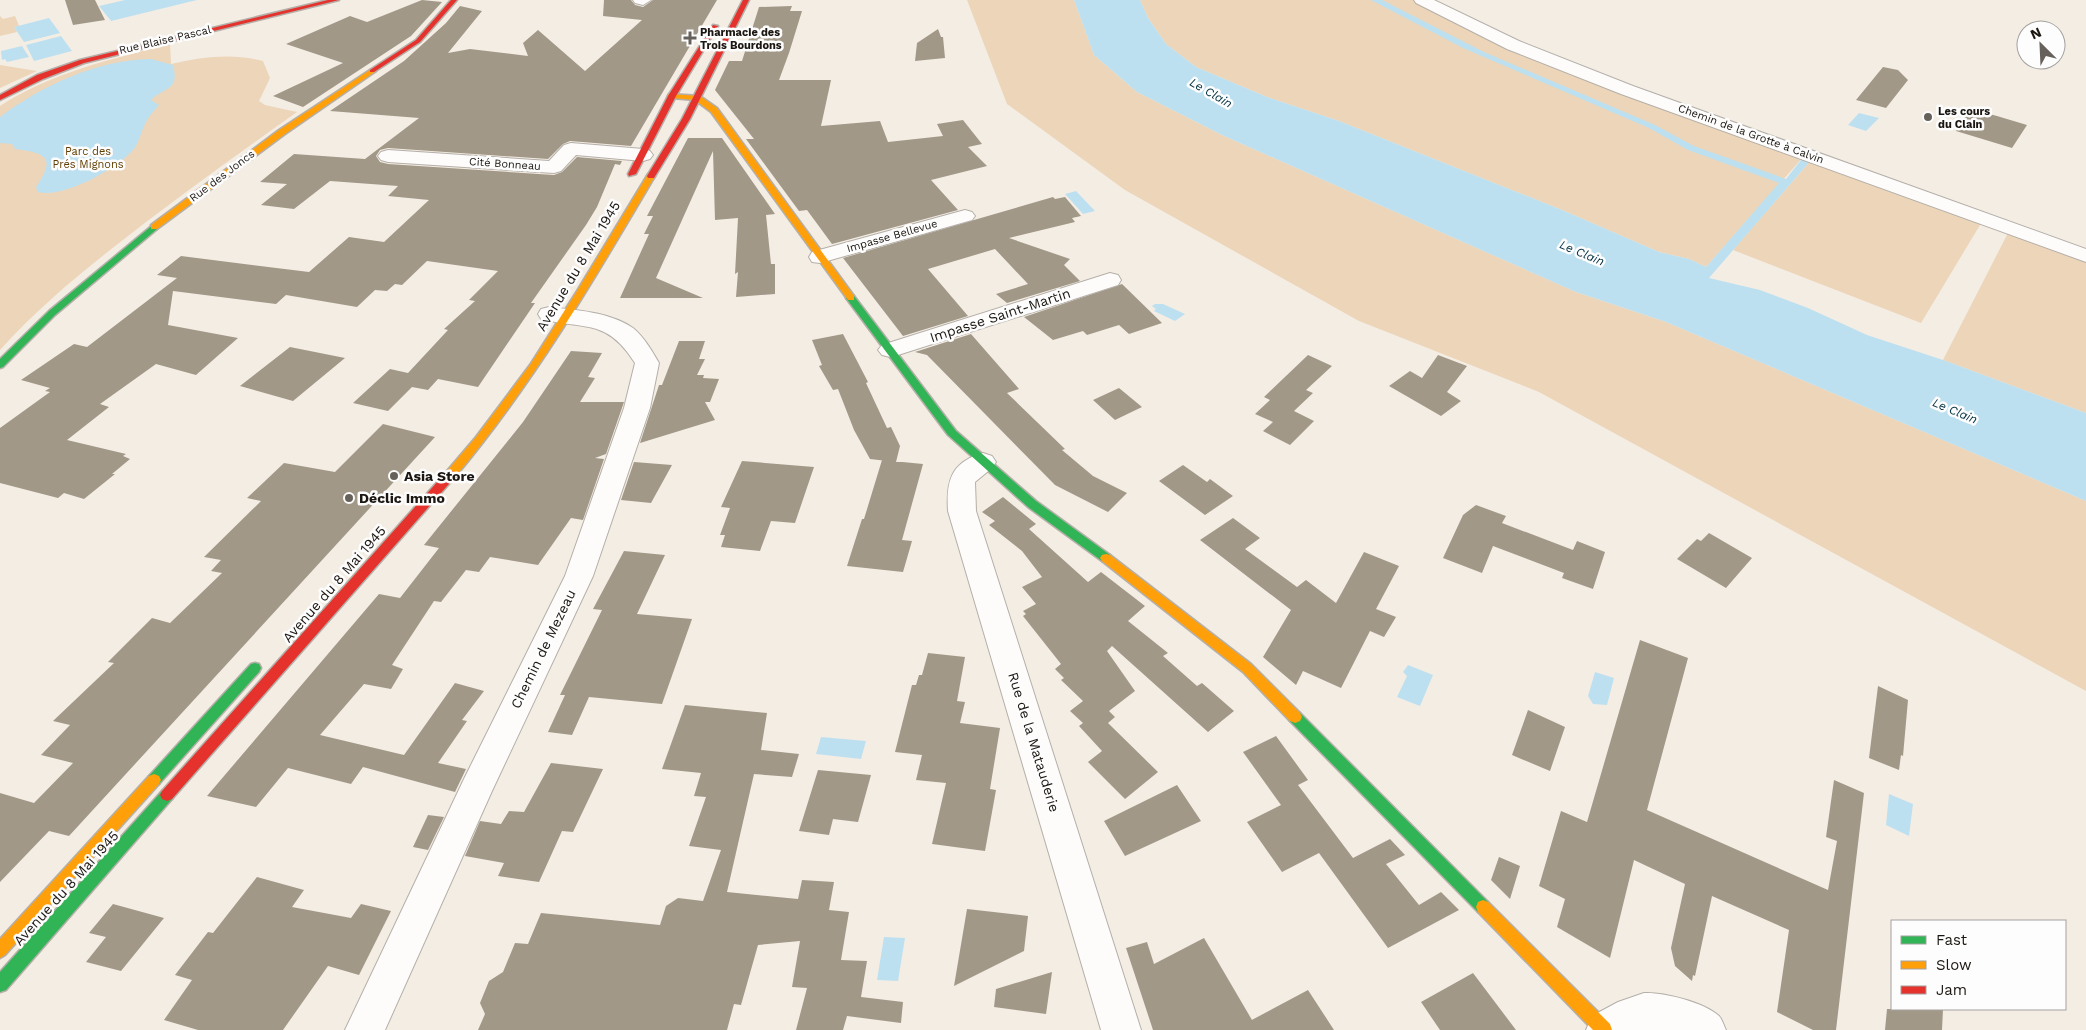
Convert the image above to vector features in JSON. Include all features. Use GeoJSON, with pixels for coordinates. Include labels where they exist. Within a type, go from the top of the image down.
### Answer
{"type":"FeatureCollection","features":[{"type":"Feature","properties":{"kind":"street","name":"Rue Blaise Pascal"},"geometry":{"type":"LineString","coordinates":[[0,98],[42,76],[82,61],[336,0]]}},
{"type":"Feature","properties":{"kind":"street","name":"Rue des Joncs"},"geometry":{"type":"LineString","coordinates":[[0,365],[52,313],[146,233],[282,132],[418,41],[454,0]]}},
{"type":"Feature","properties":{"kind":"street","name":"Avenue du 8 Mai 1945"},"geometry":{"type":"LineString","coordinates":[[0,984],[468,455],[520,385],[554,313],[686,119],[746,0]]}},
{"type":"Feature","properties":{"kind":"street","name":"Chemin de la Grotte à Calvin"},"geometry":{"type":"LineString","coordinates":[[1422,0],[1513,45],[1627,90],[2086,256]]}},
{"type":"Feature","properties":{"kind":"street","name":"Avenue du 8 Mai 1945"},"geometry":{"type":"LineString","coordinates":[[624,187],[643,155],[672,96],[723,13]]}},
{"type":"Feature","properties":{"kind":"street"},"geometry":{"type":"LineString","coordinates":[[672,96],[697,98],[714,110],[820,257],[952,433],[1032,504],[1132,577],[1247,668],[1605,1030],[1621,1019],[1638,1012],[1661,1012],[1691,1021],[1706,1030]]}},
{"type":"Feature","properties":{"kind":"street"},"geometry":{"type":"LineString","coordinates":[[672,96],[686,119],[701,125]]}},
{"type":"Feature","properties":{"kind":"street"},"geometry":{"type":"LineString","coordinates":[[716,130],[731,136]]}},
{"type":"Feature","properties":{"kind":"street","name":"Cité Bonneau"},"geometry":{"type":"LineString","coordinates":[[388,156],[554,167],[571,149],[643,155]]}},
{"type":"Feature","properties":{"kind":"street","name":"Impasse Bellevue"},"geometry":{"type":"LineString","coordinates":[[820,257],[965,216]]}},
{"type":"Feature","properties":{"kind":"street","name":"Impasse Saint-Martin"},"geometry":{"type":"LineString","coordinates":[[890,350],[1110,280]]}},
{"type":"Feature","properties":{"kind":"street","name":"Chemin de Mezeau"},"geometry":{"type":"LineString","coordinates":[[365,1030],[476,790],[579,576],[637,408],[647,363],[630,338],[610,325],[554,313]]}},
{"type":"Feature","properties":{"kind":"street","name":"Rue de la Matauderie"},"geometry":{"type":"LineString","coordinates":[[983,462],[966,473],[960,484],[962,511],[1120,1030]]}},
{"type":"Feature","properties":{"kind":"street","name":"Avenue du 8 Mai 1945"},"geometry":{"type":"LineString","coordinates":[[0,950],[265,657]]}},
{"type":"Feature","properties":{"kind":"green space"},"geometry":{"type":"Polygon","coordinates":[[[967,0],[1074,0],[1094,55],[1137,92],[1222,135],[1576,292],[1666,322],[2086,501],[2086,691],[1539,392],[1359,321],[1125,190],[1007,104],[967,0]]]}},
{"type":"Feature","properties":{"kind":"green space"},"geometry":{"type":"Polygon","coordinates":[[[1140,0],[1422,0],[1445,12],[1804,156],[1706,267],[1689,259],[1659,252],[1562,210],[1339,121],[1267,97],[1196,67],[1166,44],[1148,18],[1140,0]]]}},
{"type":"Feature","properties":{"kind":"green space"},"geometry":{"type":"Polygon","coordinates":[[[0,16],[3,19],[15,16],[19,26],[14,27],[17,32],[0,36],[0,16]]]}},
{"type":"Feature","properties":{"kind":"green space","name":"Parc des Prés Mignons"},"geometry":{"type":"Polygon","coordinates":[[[170,44],[171,64],[217,57],[240,57],[263,61],[270,78],[259,101],[265,105],[297,112],[179,197],[110,250],[53,298],[0,350],[0,106],[40,84],[82,68],[170,44]]]}},
{"type":"Feature","properties":{"kind":"green space"},"geometry":{"type":"Polygon","coordinates":[[[0,65],[37,71],[0,88],[0,65]]]}},
{"type":"Feature","properties":{"kind":"green space"},"geometry":{"type":"Polygon","coordinates":[[[1812,159],[1983,220],[1921,323],[1733,250],[1812,159]]]}},
{"type":"Feature","properties":{"kind":"green space"},"geometry":{"type":"Polygon","coordinates":[[[2010,229],[2086,256],[2086,413],[1943,360],[2010,229]]]}},
{"type":"Feature","properties":{"kind":"water"},"geometry":{"type":"Polygon","coordinates":[[[125,0],[197,0],[111,21],[99,6],[125,0]]]}},
{"type":"Feature","properties":{"kind":"water","name":"Le Clain"},"geometry":{"type":"Polygon","coordinates":[[[1074,0],[1140,0],[1148,18],[1166,44],[1196,67],[1267,97],[1339,121],[1562,210],[1659,252],[1689,259],[1706,267],[1779,183],[1688,150],[1649,128],[1463,48],[1371,0],[1382,0],[1484,52],[1655,125],[1694,146],[1786,179],[1804,156],[1812,159],[1709,278],[1760,290],[1808,308],[1867,335],[1943,360],[2086,413],[2086,501],[1666,322],[1576,292],[1222,135],[1137,92],[1094,55],[1074,0]]]}},
{"type":"Feature","properties":{"kind":"water"},"geometry":{"type":"Polygon","coordinates":[[[49,18],[60,33],[24,42],[14,27],[49,18]]]}},
{"type":"Feature","properties":{"kind":"water"},"geometry":{"type":"Polygon","coordinates":[[[61,36],[72,51],[34,61],[26,45],[61,36]]]}},
{"type":"Feature","properties":{"kind":"water"},"geometry":{"type":"Polygon","coordinates":[[[22,46],[29,57],[7,62],[5,59],[2,60],[1,51],[22,46]]]}},
{"type":"Feature","properties":{"kind":"water"},"geometry":{"type":"Polygon","coordinates":[[[151,59],[173,65],[174,80],[170,87],[151,100],[159,105],[146,121],[134,149],[116,165],[89,180],[61,191],[38,192],[36,187],[46,169],[47,163],[45,159],[35,153],[15,149],[12,144],[0,143],[0,117],[34,95],[71,76],[111,64],[151,59]]]}},
{"type":"Feature","properties":{"kind":"water"},"geometry":{"type":"Polygon","coordinates":[[[1859,113],[1879,118],[1866,131],[1848,125],[1859,113]]]}},
{"type":"Feature","properties":{"kind":"water"},"geometry":{"type":"Polygon","coordinates":[[[1076,191],[1095,211],[1083,214],[1065,194],[1076,191]]]}},
{"type":"Feature","properties":{"kind":"water"},"geometry":{"type":"Polygon","coordinates":[[[1163,304],[1185,314],[1175,321],[1154,311],[1156,309],[1152,306],[1163,304]]]}},
{"type":"Feature","properties":{"kind":"water"},"geometry":{"type":"Polygon","coordinates":[[[1408,665],[1433,675],[1420,706],[1397,697],[1407,676],[1403,672],[1408,665]]]}},
{"type":"Feature","properties":{"kind":"water"},"geometry":{"type":"Polygon","coordinates":[[[1595,672],[1614,678],[1607,705],[1593,704],[1588,696],[1595,672]]]}},
{"type":"Feature","properties":{"kind":"water"},"geometry":{"type":"Polygon","coordinates":[[[821,737],[866,741],[861,759],[816,754],[821,737]]]}},
{"type":"Feature","properties":{"kind":"water"},"geometry":{"type":"Polygon","coordinates":[[[1889,794],[1913,804],[1909,836],[1886,825],[1889,794]]]}},
{"type":"Feature","properties":{"kind":"water"},"geometry":{"type":"Polygon","coordinates":[[[884,937],[905,938],[898,981],[877,980],[884,937]]]}},
{"type":"Feature","properties":{"kind":"building"},"geometry":{"type":"Polygon","coordinates":[[[65,0],[95,0],[105,20],[73,25],[65,0]]]}},
{"type":"Feature","properties":{"kind":"building"},"geometry":{"type":"Polygon","coordinates":[[[422,0],[442,2],[411,36],[303,107],[273,96],[343,63],[286,44],[350,16],[367,22],[422,0]]]}},
{"type":"Feature","properties":{"kind":"building"},"geometry":{"type":"Polygon","coordinates":[[[604,0],[631,0],[635,5],[643,7],[653,0],[717,0],[631,146],[570,141],[563,144],[548,159],[388,148],[380,150],[376,156],[380,162],[388,164],[554,175],[562,172],[577,157],[622,161],[620,165],[615,164],[597,207],[586,225],[531,303],[535,303],[478,387],[438,379],[428,390],[412,387],[388,411],[353,403],[390,369],[408,373],[448,330],[444,329],[475,301],[469,300],[498,271],[427,261],[402,285],[395,284],[387,291],[375,290],[357,307],[286,295],[276,304],[173,291],[168,325],[238,338],[196,375],[156,364],[100,404],[109,407],[67,440],[126,454],[123,456],[130,459],[84,499],[64,493],[58,498],[0,483],[0,428],[50,392],[45,391],[50,388],[21,380],[74,344],[87,347],[177,278],[157,275],[181,256],[309,272],[349,237],[384,242],[429,200],[388,196],[398,186],[330,181],[294,209],[261,205],[287,184],[260,182],[294,154],[365,159],[419,118],[330,111],[404,61],[446,23],[460,6],[482,11],[448,53],[470,49],[528,56],[523,43],[538,30],[585,71],[642,20],[603,16],[604,0]]]}},
{"type":"Feature","properties":{"kind":"building"},"geometry":{"type":"Polygon","coordinates":[[[792,6],[790,11],[802,11],[779,80],[831,80],[821,126],[880,121],[888,142],[943,136],[937,124],[963,120],[982,144],[968,147],[987,166],[931,180],[958,210],[832,244],[807,210],[799,211],[746,139],[754,139],[715,90],[729,61],[742,61],[759,7],[792,6]]]}},
{"type":"Feature","properties":{"kind":"building"},"geometry":{"type":"Polygon","coordinates":[[[938,29],[941,37],[943,37],[945,58],[915,61],[917,43],[938,29]]]}},
{"type":"Feature","properties":{"kind":"building"},"geometry":{"type":"Polygon","coordinates":[[[1883,67],[1898,70],[1908,80],[1886,108],[1856,100],[1883,67]]]}},
{"type":"Feature","properties":{"kind":"building"},"geometry":{"type":"Polygon","coordinates":[[[1970,109],[2027,125],[2012,148],[1956,131],[1970,109]]]}},
{"type":"Feature","properties":{"kind":"building"},"geometry":{"type":"Polygon","coordinates":[[[688,138],[722,138],[775,214],[766,215],[771,264],[775,264],[775,294],[736,297],[738,272],[735,274],[738,218],[715,220],[713,151],[656,278],[703,298],[620,298],[649,234],[644,234],[653,216],[647,216],[688,138]]]}},
{"type":"Feature","properties":{"kind":"building"},"geometry":{"type":"Polygon","coordinates":[[[1053,197],[1055,199],[1065,197],[1081,216],[1072,218],[1075,222],[1009,238],[1070,259],[1064,265],[1080,281],[1007,303],[996,294],[1028,284],[995,249],[928,269],[968,316],[903,336],[843,258],[1053,197]]]}},
{"type":"Feature","properties":{"kind":"building"},"geometry":{"type":"Polygon","coordinates":[[[1122,284],[1162,323],[1129,334],[1119,325],[1087,335],[1083,331],[1053,340],[1024,317],[1122,284]]]}},
{"type":"Feature","properties":{"kind":"building"},"geometry":{"type":"Polygon","coordinates":[[[843,334],[868,382],[866,383],[887,428],[891,427],[900,446],[896,462],[870,459],[854,430],[838,389],[833,390],[819,366],[822,365],[812,340],[843,334]]]}},
{"type":"Feature","properties":{"kind":"building"},"geometry":{"type":"Polygon","coordinates":[[[971,334],[1019,389],[1007,393],[1065,449],[1062,450],[1093,476],[1127,493],[1108,512],[1055,485],[927,355],[915,352],[971,334]]]}},
{"type":"Feature","properties":{"kind":"building"},"geometry":{"type":"Polygon","coordinates":[[[679,341],[705,341],[699,359],[705,359],[697,375],[704,375],[703,378],[719,379],[710,402],[705,402],[715,420],[640,443],[659,385],[662,385],[679,341]]]}},
{"type":"Feature","properties":{"kind":"building"},"geometry":{"type":"Polygon","coordinates":[[[290,347],[345,358],[293,401],[240,386],[290,347]]]}},
{"type":"Feature","properties":{"kind":"building"},"geometry":{"type":"Polygon","coordinates":[[[571,351],[602,353],[588,377],[595,378],[580,402],[624,402],[606,454],[595,458],[604,459],[583,520],[571,518],[538,565],[490,557],[479,572],[466,570],[441,602],[434,601],[392,665],[403,669],[391,689],[364,684],[320,735],[404,755],[455,683],[484,691],[462,720],[467,721],[438,763],[466,769],[455,792],[363,767],[351,784],[288,768],[256,807],[207,796],[379,594],[400,598],[439,548],[424,545],[523,422],[571,351]]]}},
{"type":"Feature","properties":{"kind":"building"},"geometry":{"type":"Polygon","coordinates":[[[1308,355],[1332,366],[1306,390],[1313,393],[1294,411],[1314,421],[1290,445],[1263,431],[1273,422],[1255,414],[1270,400],[1264,397],[1308,355]]]}},
{"type":"Feature","properties":{"kind":"building"},"geometry":{"type":"Polygon","coordinates":[[[1438,355],[1467,366],[1447,392],[1461,401],[1441,416],[1389,386],[1410,371],[1422,378],[1438,355]]]}},
{"type":"Feature","properties":{"kind":"building"},"geometry":{"type":"Polygon","coordinates":[[[1119,388],[1142,407],[1115,420],[1093,400],[1119,388]]]}},
{"type":"Feature","properties":{"kind":"building"},"geometry":{"type":"Polygon","coordinates":[[[383,424],[435,437],[69,836],[49,831],[0,882],[0,793],[34,803],[73,763],[41,755],[70,725],[53,721],[114,663],[108,662],[152,618],[170,623],[222,573],[211,571],[221,560],[204,557],[261,501],[247,498],[284,463],[335,472],[383,424]]]}},
{"type":"Feature","properties":{"kind":"building"},"geometry":{"type":"Polygon","coordinates":[[[882,460],[923,464],[902,540],[912,541],[903,572],[847,566],[882,460]]]}},
{"type":"Feature","properties":{"kind":"building"},"geometry":{"type":"Polygon","coordinates":[[[742,461],[814,467],[795,523],[771,521],[760,551],[721,547],[725,535],[720,535],[730,508],[721,507],[742,461]]]}},
{"type":"Feature","properties":{"kind":"building"},"geometry":{"type":"Polygon","coordinates":[[[634,462],[672,465],[651,503],[621,500],[634,462]]]}},
{"type":"Feature","properties":{"kind":"building"},"geometry":{"type":"Polygon","coordinates":[[[1183,465],[1207,482],[1210,479],[1233,496],[1205,515],[1159,481],[1183,465]]]}},
{"type":"Feature","properties":{"kind":"building"},"geometry":{"type":"Polygon","coordinates":[[[1003,497],[1036,524],[1029,529],[1088,582],[1101,572],[1145,606],[1128,621],[1168,653],[1163,656],[1197,686],[1202,683],[1234,711],[1208,732],[1112,646],[1107,651],[1135,691],[1109,711],[1115,717],[1108,723],[1158,772],[1125,799],[1088,762],[1102,751],[1079,726],[1083,723],[1070,711],[1083,701],[1061,680],[1064,678],[1055,669],[1061,664],[1023,616],[1026,614],[1023,611],[1036,604],[1022,587],[1042,577],[1022,551],[989,525],[995,521],[982,512],[1003,497]]]}},
{"type":"Feature","properties":{"kind":"building"},"geometry":{"type":"Polygon","coordinates":[[[1476,505],[1506,516],[1502,523],[1573,550],[1577,541],[1605,552],[1593,589],[1562,578],[1564,573],[1493,546],[1482,573],[1443,558],[1463,515],[1476,505]]]}},
{"type":"Feature","properties":{"kind":"building"},"geometry":{"type":"Polygon","coordinates":[[[1233,518],[1260,538],[1245,549],[1297,587],[1306,580],[1336,603],[1364,552],[1399,566],[1376,609],[1396,617],[1384,637],[1370,631],[1341,688],[1303,671],[1296,685],[1263,657],[1291,610],[1200,540],[1233,518]]]}},
{"type":"Feature","properties":{"kind":"building"},"geometry":{"type":"Polygon","coordinates":[[[1709,533],[1752,558],[1726,588],[1677,559],[1697,539],[1701,541],[1709,533]]]}},
{"type":"Feature","properties":{"kind":"building"},"geometry":{"type":"Polygon","coordinates":[[[624,551],[665,555],[637,614],[692,619],[662,704],[589,697],[572,735],[548,732],[565,695],[560,695],[602,610],[593,609],[624,551]]]}},
{"type":"Feature","properties":{"kind":"building"},"geometry":{"type":"Polygon","coordinates":[[[1640,640],[1688,658],[1647,810],[1828,890],[1837,841],[1826,837],[1834,780],[1864,793],[1836,1030],[1813,1030],[1777,1012],[1789,930],[1712,896],[1695,976],[1693,975],[1692,981],[1675,966],[1671,948],[1685,884],[1634,860],[1610,958],[1557,927],[1565,899],[1539,886],[1561,811],[1587,822],[1640,640]]]}},
{"type":"Feature","properties":{"kind":"building"},"geometry":{"type":"Polygon","coordinates":[[[928,653],[965,657],[957,701],[965,702],[960,723],[1000,728],[990,789],[996,790],[985,851],[932,844],[946,783],[916,780],[922,755],[895,752],[912,685],[916,685],[919,675],[922,675],[928,653]]]}},
{"type":"Feature","properties":{"kind":"building"},"geometry":{"type":"Polygon","coordinates":[[[1878,686],[1908,700],[1903,756],[1901,755],[1899,770],[1869,758],[1878,686]]]}},
{"type":"Feature","properties":{"kind":"building"},"geometry":{"type":"Polygon","coordinates":[[[685,705],[767,713],[761,750],[799,754],[792,777],[754,774],[727,892],[798,899],[802,880],[834,882],[829,910],[849,912],[841,960],[867,961],[861,997],[903,1002],[901,1023],[847,1016],[843,1030],[796,1030],[807,988],[792,987],[800,941],[758,945],[741,1005],[734,1004],[727,1030],[478,1030],[485,1014],[480,1003],[489,981],[503,972],[515,943],[528,944],[541,913],[660,925],[666,906],[678,898],[703,901],[721,850],[689,846],[706,797],[694,796],[701,773],[662,769],[685,705]]]}},
{"type":"Feature","properties":{"kind":"building"},"geometry":{"type":"Polygon","coordinates":[[[1528,710],[1565,727],[1550,771],[1512,755],[1528,710]]]}},
{"type":"Feature","properties":{"kind":"building"},"geometry":{"type":"Polygon","coordinates":[[[1276,736],[1308,780],[1298,785],[1353,858],[1390,839],[1405,855],[1386,864],[1419,905],[1441,892],[1459,910],[1388,948],[1319,853],[1282,872],[1247,822],[1281,805],[1243,752],[1276,736]]]}},
{"type":"Feature","properties":{"kind":"building"},"geometry":{"type":"Polygon","coordinates":[[[551,763],[603,769],[573,832],[562,831],[539,882],[498,876],[504,863],[465,856],[480,821],[501,824],[509,811],[524,812],[551,763]]]}},
{"type":"Feature","properties":{"kind":"building"},"geometry":{"type":"Polygon","coordinates":[[[818,770],[871,775],[858,822],[833,819],[829,835],[799,831],[818,770]]]}},
{"type":"Feature","properties":{"kind":"building"},"geometry":{"type":"Polygon","coordinates":[[[1177,785],[1201,821],[1125,856],[1104,821],[1177,785]]]}},
{"type":"Feature","properties":{"kind":"building"},"geometry":{"type":"Polygon","coordinates":[[[428,815],[444,817],[428,850],[413,847],[428,815]]]}},
{"type":"Feature","properties":{"kind":"building"},"geometry":{"type":"Polygon","coordinates":[[[1499,857],[1520,866],[1510,899],[1491,880],[1499,857]]]}},
{"type":"Feature","properties":{"kind":"building"},"geometry":{"type":"Polygon","coordinates":[[[257,877],[304,890],[292,907],[351,918],[361,904],[391,911],[359,975],[328,966],[283,1030],[198,1030],[164,1020],[192,980],[175,975],[208,932],[213,933],[257,877]]]}},
{"type":"Feature","properties":{"kind":"building"},"geometry":{"type":"Polygon","coordinates":[[[113,904],[164,918],[121,971],[86,962],[106,937],[89,933],[113,904]]]}},
{"type":"Feature","properties":{"kind":"building"},"geometry":{"type":"Polygon","coordinates":[[[967,909],[1028,916],[1024,951],[954,986],[967,909]]]}},
{"type":"Feature","properties":{"kind":"building"},"geometry":{"type":"Polygon","coordinates":[[[1204,938],[1252,1020],[1233,1030],[1153,1030],[1126,948],[1147,942],[1154,964],[1204,938]]]}},
{"type":"Feature","properties":{"kind":"building"},"geometry":{"type":"Polygon","coordinates":[[[1052,972],[1046,1014],[994,1007],[996,989],[1052,972]]]}},
{"type":"Feature","properties":{"kind":"building"},"geometry":{"type":"Polygon","coordinates":[[[1473,973],[1516,1030],[1440,1030],[1421,1002],[1473,973]]]}},
{"type":"Feature","properties":{"kind":"building"},"geometry":{"type":"Polygon","coordinates":[[[1308,990],[1334,1030],[1233,1030],[1308,990]]]}},
{"type":"Feature","properties":{"kind":"building"},"geometry":{"type":"Polygon","coordinates":[[[1887,1009],[1943,1010],[1942,1030],[1885,1030],[1887,1009]]]}},
{"type":"Feature","properties":{"kind":"traffic: fast"},"geometry":{"type":"LineString","coordinates":[[0,365],[52,313],[154,227]]}},
{"type":"Feature","properties":{"kind":"traffic: fast"},"geometry":{"type":"LineString","coordinates":[[851,298],[952,433],[1032,504],[1106,558]]}},
{"type":"Feature","properties":{"kind":"traffic: fast"},"geometry":{"type":"LineString","coordinates":[[154,780],[255,668]]}},
{"type":"Feature","properties":{"kind":"traffic: fast"},"geometry":{"type":"LineString","coordinates":[[1295,717],[1483,907]]}},
{"type":"Feature","properties":{"kind":"traffic: fast"},"geometry":{"type":"LineString","coordinates":[[0,984],[167,795]]}},
{"type":"Feature","properties":{"kind":"traffic: slow"},"geometry":{"type":"LineString","coordinates":[[154,227],[282,132],[372,71]]}},
{"type":"Feature","properties":{"kind":"traffic: slow"},"geometry":{"type":"LineString","coordinates":[[672,96],[697,98],[714,110],[851,298]]}},
{"type":"Feature","properties":{"kind":"traffic: slow"},"geometry":{"type":"LineString","coordinates":[[451,474],[507,404],[558,330],[651,176]]}},
{"type":"Feature","properties":{"kind":"traffic: slow"},"geometry":{"type":"LineString","coordinates":[[1106,558],[1247,668],[1295,717]]}},
{"type":"Feature","properties":{"kind":"traffic: slow"},"geometry":{"type":"LineString","coordinates":[[0,950],[154,780]]}},
{"type":"Feature","properties":{"kind":"traffic: slow"},"geometry":{"type":"LineString","coordinates":[[1483,907],[1604,1030]]}},
{"type":"Feature","properties":{"kind":"traffic: jam"},"geometry":{"type":"LineString","coordinates":[[0,98],[40,77],[82,61],[336,0]]}},
{"type":"Feature","properties":{"kind":"traffic: jam"},"geometry":{"type":"LineString","coordinates":[[372,71],[418,41],[454,0]]}},
{"type":"Feature","properties":{"kind":"traffic: jam"},"geometry":{"type":"LineString","coordinates":[[651,176],[686,119],[746,0]]}},
{"type":"Feature","properties":{"kind":"traffic: jam"},"geometry":{"type":"LineString","coordinates":[[632,174],[672,96],[715,26]]}},
{"type":"Feature","properties":{"kind":"traffic: jam"},"geometry":{"type":"LineString","coordinates":[[167,795],[451,474]]}},
{"type":"Feature","properties":{"kind":"place","name":"Pharmacie des Trois Bourdons"},"geometry":{"type":"Point","coordinates":[690,38]}},
{"type":"Feature","properties":{"kind":"place","name":"Les cours du Clain"},"geometry":{"type":"Point","coordinates":[1928,117]}},
{"type":"Feature","properties":{"kind":"place","name":"Asia Store"},"geometry":{"type":"Point","coordinates":[394,476]}},
{"type":"Feature","properties":{"kind":"place","name":"Déclic Immo"},"geometry":{"type":"Point","coordinates":[349,498]}}]}
